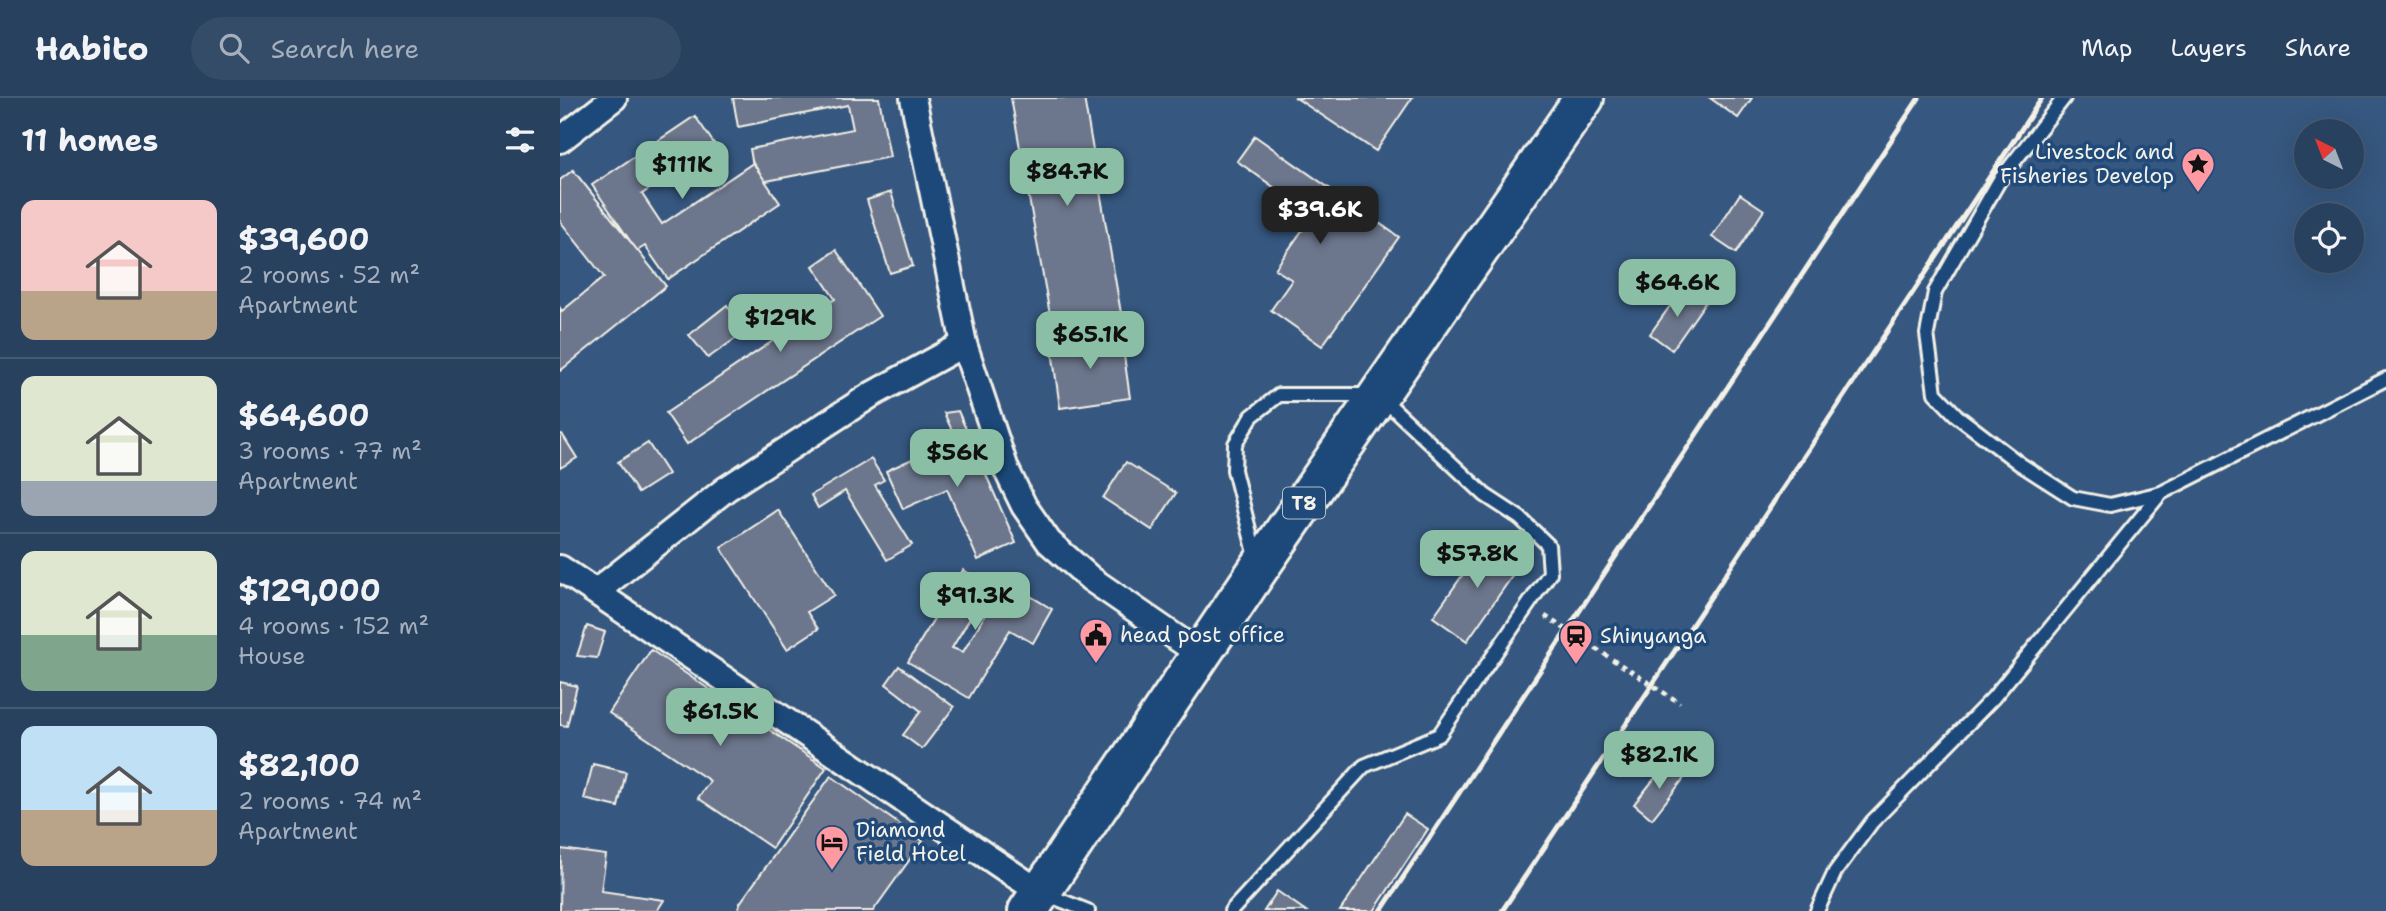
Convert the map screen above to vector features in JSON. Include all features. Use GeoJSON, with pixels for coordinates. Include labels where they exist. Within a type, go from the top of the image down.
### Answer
{"type":"FeatureCollection","features":[{"type":"Feature","properties":{"kind":"highway","name":"T8"},"geometry":{"type":"LineString","coordinates":[[1035,902],[1200,654],[1584,98]]}},
{"type":"Feature","properties":{"kind":"street"},"geometry":{"type":"LineString","coordinates":[[560,140],[614,98]]}},
{"type":"Feature","properties":{"kind":"street"},"geometry":{"type":"LineString","coordinates":[[913,98],[964,344],[1006,469],[1024,506],[1049,542],[1091,579],[1200,654]]}},
{"type":"Feature","properties":{"kind":"street"},"geometry":{"type":"LineString","coordinates":[[597,591],[726,489],[871,395],[964,344]]}},
{"type":"Feature","properties":{"kind":"street"},"geometry":{"type":"LineString","coordinates":[[560,568],[597,591],[1035,902]]}},
{"type":"Feature","properties":{"kind":"lane"},"geometry":{"type":"LineString","coordinates":[[2064,98],[2000,181],[1935,292],[1927,334],[1935,393],[1957,416],[2021,464],[2073,498],[2110,505],[2161,493],[2386,379]]}},
{"type":"Feature","properties":{"kind":"lane"},"geometry":{"type":"LineString","coordinates":[[1231,911],[1364,766],[1439,735],[1550,573],[1548,545],[1520,518],[1485,495],[1380,394],[1279,395],[1252,416],[1235,444],[1234,470],[1259,568]]}},
{"type":"Feature","properties":{"kind":"lane"},"geometry":{"type":"LineString","coordinates":[[1817,911],[1835,872],[1872,821],[1993,698],[2161,493]]}},
{"type":"Feature","properties":{"kind":"lane"},"geometry":{"type":"LineString","coordinates":[[1035,902],[1088,911]]}},
{"type":"Feature","properties":{"kind":"path"},"geometry":{"type":"LineString","coordinates":[[1545,616],[1679,703]]}},
{"type":"Feature","properties":{"kind":"building"},"geometry":{"type":"Polygon","coordinates":[[[733,98],[879,98],[890,157],[756,183],[750,149],[853,129],[848,105],[738,127],[733,98]]]}},
{"type":"Feature","properties":{"kind":"building"},"geometry":{"type":"Polygon","coordinates":[[[1011,98],[1084,98],[1121,313],[1052,326],[1011,98]]]}},
{"type":"Feature","properties":{"kind":"building"},"geometry":{"type":"Polygon","coordinates":[[[1296,98],[1412,98],[1376,151],[1296,98]]]}},
{"type":"Feature","properties":{"kind":"building"},"geometry":{"type":"Polygon","coordinates":[[[1710,98],[1752,98],[1738,118],[1710,98]]]}},
{"type":"Feature","properties":{"kind":"building"},"geometry":{"type":"Polygon","coordinates":[[[695,116],[715,145],[642,194],[662,224],[753,163],[780,203],[668,279],[645,246],[637,251],[592,185],[695,116]]]}},
{"type":"Feature","properties":{"kind":"building"},"geometry":{"type":"Polygon","coordinates":[[[1255,136],[1399,237],[1322,346],[1271,310],[1292,280],[1275,269],[1313,215],[1237,161],[1255,136]]]}},
{"type":"Feature","properties":{"kind":"building"},"geometry":{"type":"Polygon","coordinates":[[[573,170],[666,286],[560,371],[560,308],[562,311],[604,277],[560,221],[560,180],[573,170]]]}},
{"type":"Feature","properties":{"kind":"building"},"geometry":{"type":"Polygon","coordinates":[[[891,192],[913,266],[890,273],[867,200],[891,192]]]}},
{"type":"Feature","properties":{"kind":"building"},"geometry":{"type":"Polygon","coordinates":[[[1740,194],[1764,210],[1736,253],[1712,237],[1740,194]]]}},
{"type":"Feature","properties":{"kind":"building"},"geometry":{"type":"Polygon","coordinates":[[[836,250],[880,316],[687,444],[666,413],[835,299],[813,266],[836,250]]]}},
{"type":"Feature","properties":{"kind":"building"},"geometry":{"type":"Polygon","coordinates":[[[1683,288],[1705,303],[1672,350],[1650,334],[1683,288]]]}},
{"type":"Feature","properties":{"kind":"building"},"geometry":{"type":"Polygon","coordinates":[[[727,305],[745,332],[708,358],[689,335],[727,305]]]}},
{"type":"Feature","properties":{"kind":"building"},"geometry":{"type":"Polygon","coordinates":[[[1121,334],[1130,398],[1060,408],[1051,343],[1121,334]]]}},
{"type":"Feature","properties":{"kind":"building"},"geometry":{"type":"Polygon","coordinates":[[[958,411],[1016,543],[978,560],[947,489],[903,509],[886,471],[956,439],[944,413],[958,411]]]}},
{"type":"Feature","properties":{"kind":"building"},"geometry":{"type":"Polygon","coordinates":[[[562,434],[577,458],[560,468],[560,435],[562,434]]]}},
{"type":"Feature","properties":{"kind":"building"},"geometry":{"type":"Polygon","coordinates":[[[648,443],[668,474],[638,493],[618,462],[648,443]]]}},
{"type":"Feature","properties":{"kind":"building"},"geometry":{"type":"Polygon","coordinates":[[[871,459],[884,480],[875,485],[912,545],[887,560],[845,491],[818,508],[811,495],[871,459]]]}},
{"type":"Feature","properties":{"kind":"building"},"geometry":{"type":"Polygon","coordinates":[[[1126,462],[1176,493],[1152,530],[1103,498],[1126,462]]]}},
{"type":"Feature","properties":{"kind":"building"},"geometry":{"type":"Polygon","coordinates":[[[778,510],[834,595],[807,612],[818,629],[787,649],[721,548],[778,510]]]}},
{"type":"Feature","properties":{"kind":"building"},"geometry":{"type":"Polygon","coordinates":[[[1488,539],[1522,562],[1467,641],[1433,617],[1488,539]]]}},
{"type":"Feature","properties":{"kind":"building"},"geometry":{"type":"Polygon","coordinates":[[[963,570],[990,585],[952,648],[963,652],[1005,581],[1052,609],[1033,643],[1010,630],[969,698],[908,662],[963,570]]]}},
{"type":"Feature","properties":{"kind":"building"},"geometry":{"type":"Polygon","coordinates":[[[587,626],[605,632],[597,658],[577,656],[587,626]]]}},
{"type":"Feature","properties":{"kind":"building"},"geometry":{"type":"Polygon","coordinates":[[[651,650],[826,768],[772,848],[698,798],[710,781],[609,713],[651,650]]]}},
{"type":"Feature","properties":{"kind":"building"},"geometry":{"type":"Polygon","coordinates":[[[899,666],[954,707],[922,749],[903,735],[921,711],[886,684],[899,666]]]}},
{"type":"Feature","properties":{"kind":"building"},"geometry":{"type":"Polygon","coordinates":[[[560,682],[577,686],[567,726],[560,725],[560,682]]]}},
{"type":"Feature","properties":{"kind":"building"},"geometry":{"type":"Polygon","coordinates":[[[1667,763],[1685,777],[1652,819],[1634,804],[1667,763]]]}},
{"type":"Feature","properties":{"kind":"building"},"geometry":{"type":"Polygon","coordinates":[[[593,764],[626,772],[618,807],[584,799],[593,764]]]}},
{"type":"Feature","properties":{"kind":"building","name":"Diamond Field Hotel"},"geometry":{"type":"Polygon","coordinates":[[[831,776],[923,841],[873,911],[738,911],[740,903],[831,776]]]}},
{"type":"Feature","properties":{"kind":"building"},"geometry":{"type":"Polygon","coordinates":[[[1405,814],[1428,829],[1374,911],[1340,911],[1405,814]]]}},
{"type":"Feature","properties":{"kind":"building"},"geometry":{"type":"Polygon","coordinates":[[[561,849],[606,855],[601,891],[664,900],[657,911],[560,911],[561,849]]]}},
{"type":"Feature","properties":{"kind":"building"},"geometry":{"type":"Polygon","coordinates":[[[1277,891],[1306,911],[1264,911],[1277,891]]]}},
{"type":"Feature","properties":{"kind":"railway"},"geometry":{"type":"LineString","coordinates":[[1381,911],[1919,98]]}},
{"type":"Feature","properties":{"kind":"railway"},"geometry":{"type":"LineString","coordinates":[[1502,911],[2042,98]]}},
{"type":"Feature","properties":{"kind":"place","name":"Livestock and Fisheries Develop"},"geometry":{"type":"Point","coordinates":[2198,194]}},
{"type":"Feature","properties":{"kind":"place","name":"head post office"},"geometry":{"type":"Point","coordinates":[1096,665]}},
{"type":"Feature","properties":{"kind":"place","name":"Shinyanga"},"geometry":{"type":"Point","coordinates":[1576,666]}},
{"type":"Feature","properties":{"kind":"place","name":"Diamond Field Hotel"},"geometry":{"type":"Point","coordinates":[832,872]}}]}
